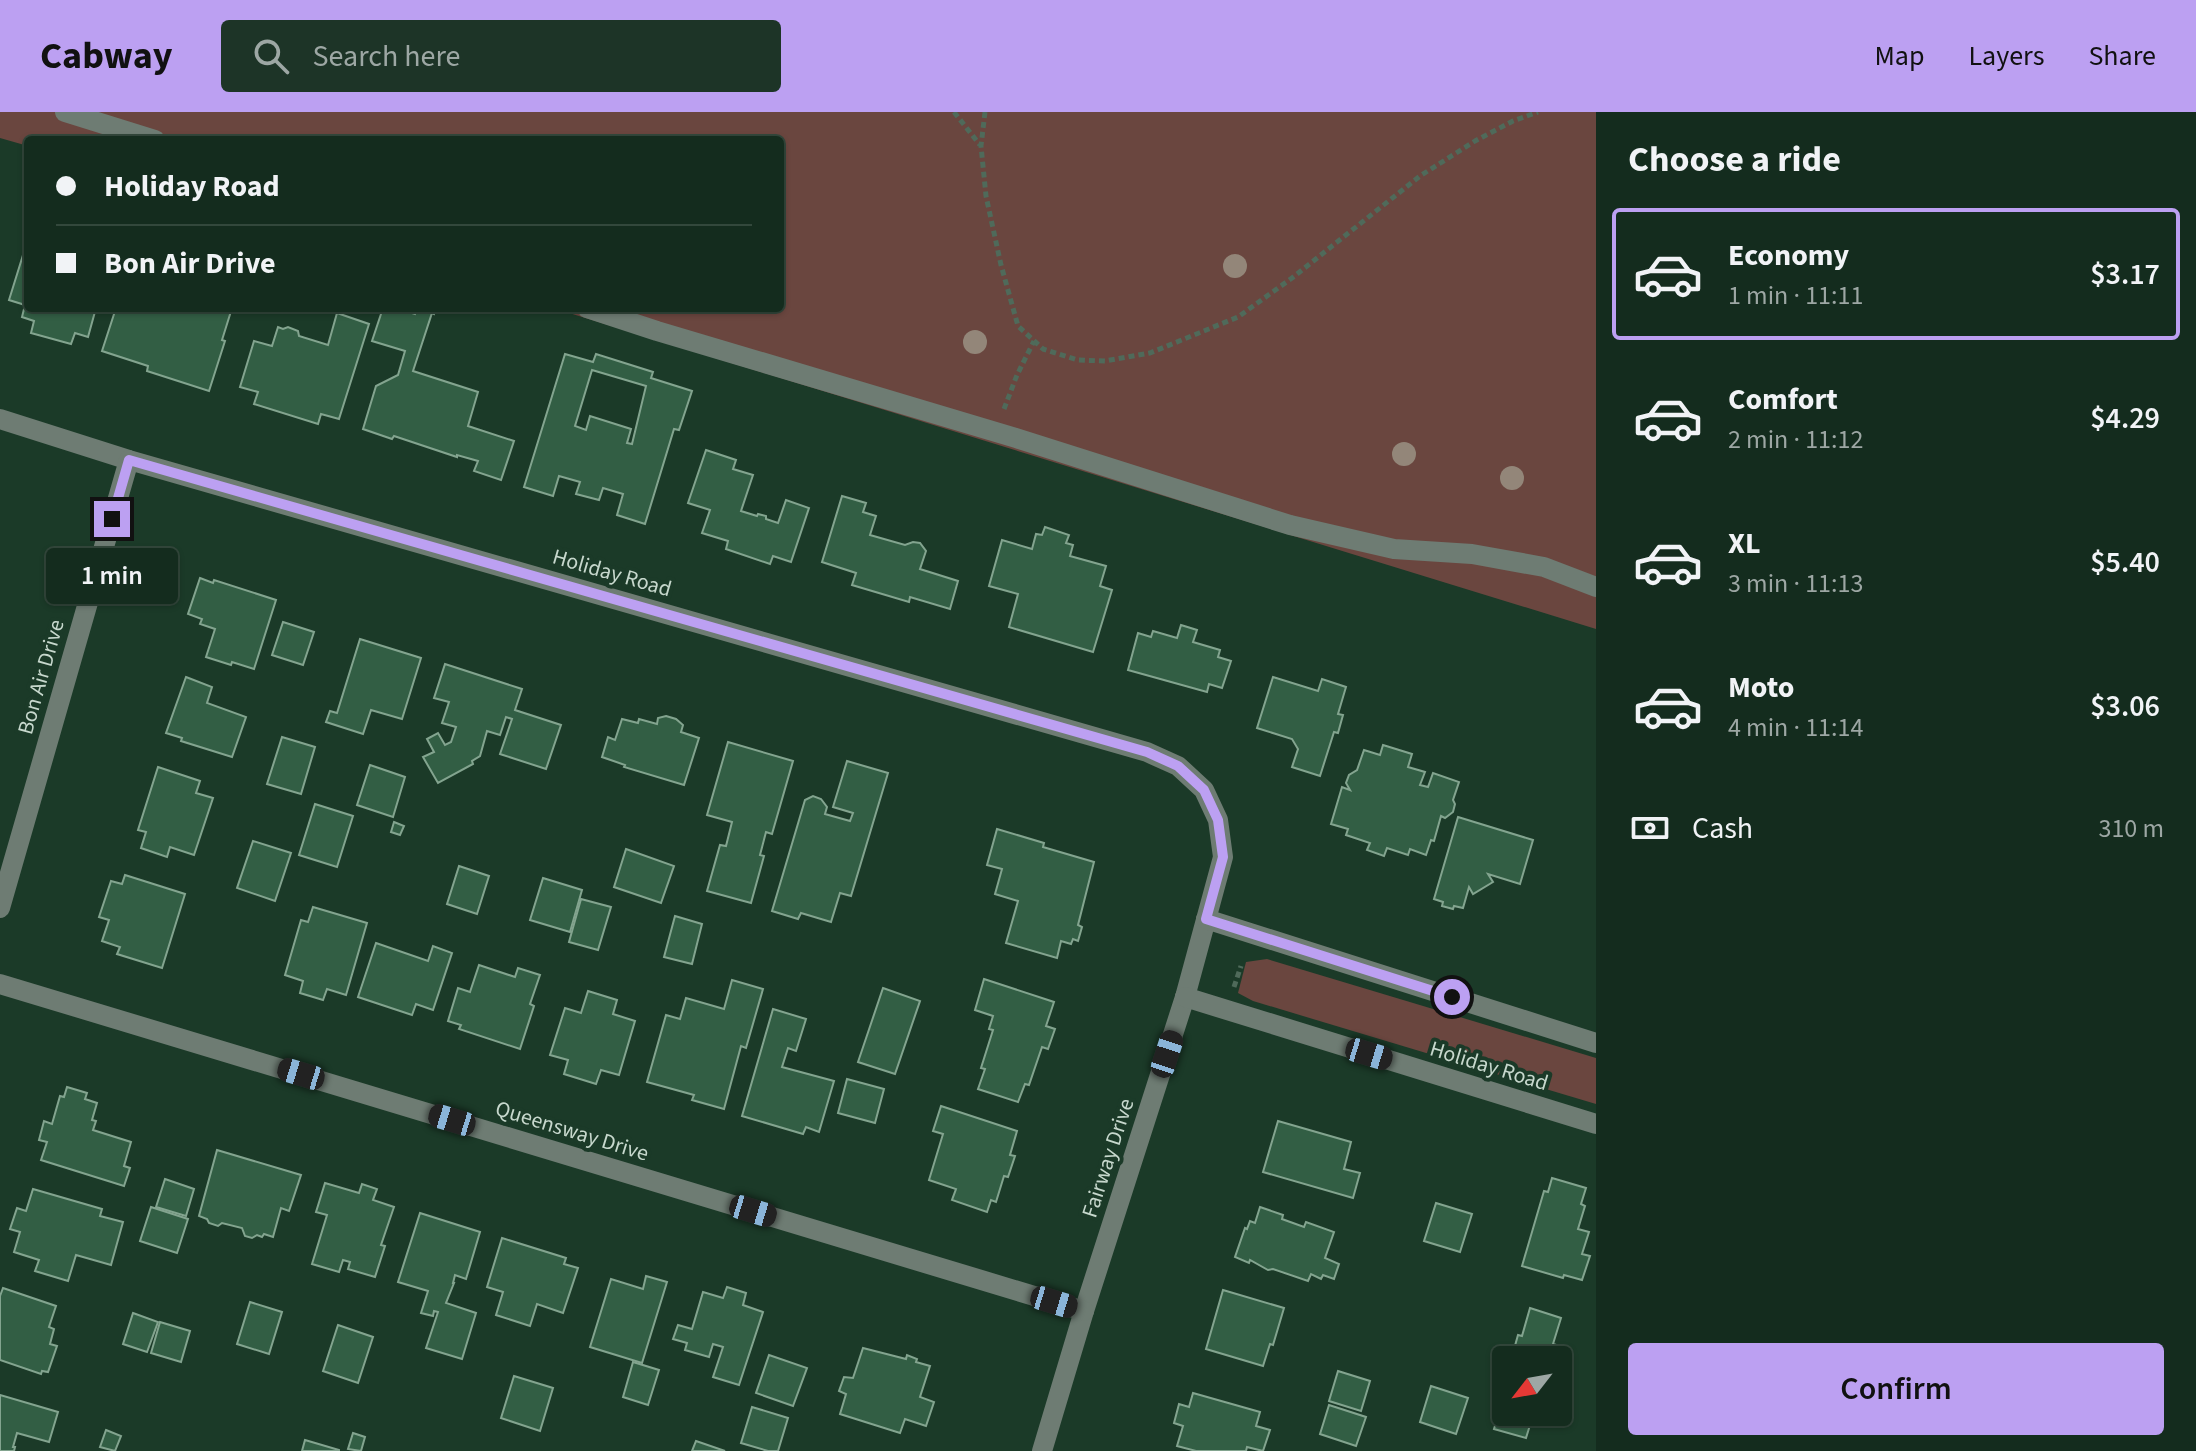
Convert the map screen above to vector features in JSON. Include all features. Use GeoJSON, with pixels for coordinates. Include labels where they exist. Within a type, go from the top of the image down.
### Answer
{"type":"FeatureCollection","features":[{"type":"Feature","properties":{"kind":"street"},"geometry":{"type":"LineString","coordinates":[[65,112],[112,118],[147,136]]}},
{"type":"Feature","properties":{"kind":"street"},"geometry":{"type":"LineString","coordinates":[[599,312],[1290,525],[1394,549],[1472,554],[1544,567],[1596,587]]}},
{"type":"Feature","properties":{"kind":"street","name":"Holiday Road"},"geometry":{"type":"LineString","coordinates":[[0,419],[129,460],[1147,752],[1178,766],[1202,789]]}},
{"type":"Feature","properties":{"kind":"street","name":"Bon Air Drive"},"geometry":{"type":"LineString","coordinates":[[0,908],[129,460]]}},
{"type":"Feature","properties":{"kind":"street","name":"Fairway Drive"},"geometry":{"type":"LineString","coordinates":[[1042,1451],[1185,997],[1223,857],[1218,820],[1202,789]]}},
{"type":"Feature","properties":{"kind":"street"},"geometry":{"type":"LineString","coordinates":[[1206,919],[1596,1043]]}},
{"type":"Feature","properties":{"kind":"street","name":"Queensway Drive"},"geometry":{"type":"LineString","coordinates":[[0,984],[1084,1311]]}},
{"type":"Feature","properties":{"kind":"street","name":"Holiday Road"},"geometry":{"type":"LineString","coordinates":[[1185,997],[1596,1124]]}},
{"type":"Feature","properties":{"kind":"path"},"geometry":{"type":"LineString","coordinates":[[954,112],[981,146]]}},
{"type":"Feature","properties":{"kind":"path"},"geometry":{"type":"LineString","coordinates":[[985,112],[981,146],[986,196],[1018,326],[1043,349],[1078,360],[1105,361],[1150,353],[1238,317],[1420,176],[1475,141],[1538,112]]}},
{"type":"Feature","properties":{"kind":"path"},"geometry":{"type":"LineString","coordinates":[[994,432],[1034,341]]}},
{"type":"Feature","properties":{"kind":"path"},"geometry":{"type":"LineString","coordinates":[[1234,988],[1241,966]]}},
{"type":"Feature","properties":{"kind":"shaded area"},"geometry":{"type":"Polygon","coordinates":[[[0,112],[1596,112],[1596,629],[566,312],[784,312],[784,136],[24,136],[24,145],[0,138],[0,112]]]}},
{"type":"Feature","properties":{"kind":"shaded area"},"geometry":{"type":"Polygon","coordinates":[[[1267,959],[1596,1058],[1596,1104],[1253,1001],[1238,993],[1246,962],[1267,959]]]}},
{"type":"Feature","properties":{"kind":"building"},"geometry":{"type":"Polygon","coordinates":[[[24,252],[24,305],[9,300],[24,252]]]}},
{"type":"Feature","properties":{"kind":"building"},"geometry":{"type":"Polygon","coordinates":[[[24,309],[24,312],[95,312],[88,337],[75,333],[71,344],[31,333],[34,321],[22,317],[24,309]]]}},
{"type":"Feature","properties":{"kind":"building"},"geometry":{"type":"Polygon","coordinates":[[[115,312],[231,312],[209,391],[147,371],[148,366],[102,351],[115,312]]]}},
{"type":"Feature","properties":{"kind":"building"},"geometry":{"type":"Polygon","coordinates":[[[382,312],[435,312],[413,371],[478,392],[468,426],[514,441],[501,480],[474,471],[478,461],[363,429],[376,386],[398,375],[405,351],[372,341],[382,312]]]}},
{"type":"Feature","properties":{"kind":"building"},"geometry":{"type":"Polygon","coordinates":[[[337,313],[369,324],[339,419],[321,414],[318,424],[254,404],[258,392],[240,387],[254,341],[272,346],[278,327],[288,327],[298,331],[299,336],[328,345],[337,313]]]}},
{"type":"Feature","properties":{"kind":"building"},"geometry":{"type":"Polygon","coordinates":[[[565,354],[593,362],[596,354],[653,372],[651,378],[692,391],[679,430],[674,429],[645,524],[617,515],[623,494],[603,488],[599,500],[576,494],[580,482],[559,476],[553,496],[524,487],[565,354]],[[592,370],[575,426],[586,430],[590,416],[631,429],[627,443],[632,444],[646,386],[592,370]]]}},
{"type":"Feature","properties":{"kind":"building"},"geometry":{"type":"Polygon","coordinates":[[[706,450],[736,460],[733,469],[753,475],[741,511],[766,516],[766,519],[778,523],[786,500],[809,508],[791,562],[773,556],[770,564],[726,549],[728,541],[702,533],[710,510],[688,503],[706,450]]]}},
{"type":"Feature","properties":{"kind":"building"},"geometry":{"type":"Polygon","coordinates":[[[842,496],[866,503],[863,512],[876,516],[870,535],[905,545],[920,543],[926,551],[920,569],[958,581],[950,609],[910,597],[909,602],[852,585],[856,573],[822,562],[842,496]]]}},
{"type":"Feature","properties":{"kind":"building"},"geometry":{"type":"Polygon","coordinates":[[[1045,527],[1069,535],[1066,543],[1073,545],[1070,556],[1106,566],[1100,586],[1112,590],[1093,652],[1009,627],[1018,594],[989,586],[1002,540],[1032,549],[1036,534],[1042,535],[1045,527]]]}},
{"type":"Feature","properties":{"kind":"building"},"geometry":{"type":"Polygon","coordinates":[[[200,578],[276,600],[254,669],[206,657],[215,629],[200,624],[202,619],[188,614],[200,578]]]}},
{"type":"Feature","properties":{"kind":"building"},"geometry":{"type":"Polygon","coordinates":[[[283,622],[314,632],[303,665],[272,655],[283,622]]]}},
{"type":"Feature","properties":{"kind":"building"},"geometry":{"type":"Polygon","coordinates":[[[1181,625],[1197,630],[1193,642],[1220,650],[1218,657],[1231,661],[1222,688],[1209,684],[1207,692],[1128,670],[1138,633],[1151,637],[1153,631],[1177,638],[1181,625]]]}},
{"type":"Feature","properties":{"kind":"building"},"geometry":{"type":"Polygon","coordinates":[[[360,639],[421,658],[402,719],[371,710],[363,734],[326,722],[330,711],[337,713],[360,639]]]}},
{"type":"Feature","properties":{"kind":"building"},"geometry":{"type":"Polygon","coordinates":[[[445,664],[522,689],[515,710],[561,725],[546,769],[500,754],[512,719],[506,717],[500,735],[487,731],[480,756],[472,761],[473,764],[438,783],[423,757],[434,752],[427,739],[438,733],[445,745],[451,742],[456,727],[442,723],[449,702],[434,698],[445,664]]]}},
{"type":"Feature","properties":{"kind":"building"},"geometry":{"type":"Polygon","coordinates":[[[186,677],[212,687],[207,703],[246,717],[232,757],[166,733],[186,677]]]}},
{"type":"Feature","properties":{"kind":"building"},"geometry":{"type":"Polygon","coordinates":[[[1273,677],[1318,691],[1322,679],[1346,687],[1338,714],[1343,715],[1338,733],[1334,732],[1320,776],[1292,767],[1298,749],[1292,739],[1257,728],[1273,677]]]}},
{"type":"Feature","properties":{"kind":"building"},"geometry":{"type":"Polygon","coordinates":[[[666,716],[683,725],[681,732],[699,738],[684,785],[602,757],[608,737],[615,740],[622,719],[638,723],[639,719],[657,724],[658,718],[666,716]]]}},
{"type":"Feature","properties":{"kind":"building"},"geometry":{"type":"Polygon","coordinates":[[[282,737],[315,747],[301,794],[267,784],[282,737]]]}},
{"type":"Feature","properties":{"kind":"building"},"geometry":{"type":"Polygon","coordinates":[[[728,742],[793,761],[772,834],[766,832],[760,855],[764,856],[751,903],[707,891],[720,845],[726,846],[732,822],[707,815],[728,742]]]}},
{"type":"Feature","properties":{"kind":"building"},"geometry":{"type":"Polygon","coordinates":[[[1383,745],[1412,754],[1408,767],[1425,772],[1420,785],[1428,787],[1433,773],[1459,782],[1453,812],[1445,818],[1441,816],[1434,841],[1431,840],[1426,855],[1410,849],[1408,855],[1387,848],[1384,856],[1367,850],[1370,843],[1346,835],[1348,829],[1331,824],[1342,787],[1350,790],[1346,783],[1349,775],[1357,770],[1364,750],[1380,755],[1383,745]]]}},
{"type":"Feature","properties":{"kind":"building"},"geometry":{"type":"Polygon","coordinates":[[[847,761],[888,773],[851,896],[840,893],[831,922],[801,913],[798,919],[772,911],[805,800],[813,796],[821,799],[827,807],[825,814],[850,821],[853,813],[833,807],[847,761]]]}},
{"type":"Feature","properties":{"kind":"building"},"geometry":{"type":"Polygon","coordinates":[[[370,765],[405,777],[393,817],[357,805],[370,765]]]}},
{"type":"Feature","properties":{"kind":"building"},"geometry":{"type":"Polygon","coordinates":[[[158,767],[200,781],[196,793],[213,798],[194,855],[170,847],[167,857],[141,848],[146,832],[138,830],[158,767]]]}},
{"type":"Feature","properties":{"kind":"building"},"geometry":{"type":"Polygon","coordinates":[[[315,804],[353,816],[337,867],[299,855],[315,804]]]}},
{"type":"Feature","properties":{"kind":"building"},"geometry":{"type":"Polygon","coordinates":[[[1458,817],[1533,840],[1520,884],[1488,874],[1493,882],[1473,894],[1469,887],[1463,908],[1454,906],[1453,909],[1442,906],[1443,902],[1434,899],[1458,817]]]}},
{"type":"Feature","properties":{"kind":"building"},"geometry":{"type":"Polygon","coordinates":[[[394,822],[404,826],[400,835],[391,832],[394,822]]]}},
{"type":"Feature","properties":{"kind":"building"},"geometry":{"type":"Polygon","coordinates":[[[997,829],[1094,862],[1078,925],[1082,927],[1078,941],[1073,939],[1071,944],[1061,941],[1057,958],[1006,943],[1018,901],[995,894],[1002,869],[987,865],[997,829]]]}},
{"type":"Feature","properties":{"kind":"building"},"geometry":{"type":"Polygon","coordinates":[[[253,841],[291,853],[275,901],[237,888],[253,841]]]}},
{"type":"Feature","properties":{"kind":"building"},"geometry":{"type":"Polygon","coordinates":[[[626,849],[674,866],[661,903],[614,887],[626,849]]]}},
{"type":"Feature","properties":{"kind":"building"},"geometry":{"type":"Polygon","coordinates":[[[459,866],[489,876],[477,914],[447,904],[459,866]]]}},
{"type":"Feature","properties":{"kind":"building"},"geometry":{"type":"Polygon","coordinates":[[[125,875],[185,894],[162,968],[117,954],[120,947],[102,941],[109,920],[99,917],[111,881],[122,884],[125,875]]]}},
{"type":"Feature","properties":{"kind":"building"},"geometry":{"type":"Polygon","coordinates":[[[543,878],[582,890],[570,932],[530,920],[543,878]]]}},
{"type":"Feature","properties":{"kind":"building"},"geometry":{"type":"Polygon","coordinates":[[[581,899],[611,907],[598,950],[569,942],[581,899]]]}},
{"type":"Feature","properties":{"kind":"building"},"geometry":{"type":"Polygon","coordinates":[[[313,907],[367,923],[346,995],[327,989],[323,1000],[300,993],[303,981],[285,975],[301,920],[308,922],[313,907]]]}},
{"type":"Feature","properties":{"kind":"building"},"geometry":{"type":"Polygon","coordinates":[[[675,916],[702,924],[692,964],[664,957],[675,916]]]}},
{"type":"Feature","properties":{"kind":"building"},"geometry":{"type":"Polygon","coordinates":[[[376,943],[428,961],[433,946],[452,953],[433,1010],[416,1004],[412,1015],[358,997],[376,943]]]}},
{"type":"Feature","properties":{"kind":"building"},"geometry":{"type":"Polygon","coordinates":[[[479,965],[515,977],[518,968],[540,975],[520,1049],[459,1029],[461,1025],[448,1021],[458,988],[470,992],[479,965]]]}},
{"type":"Feature","properties":{"kind":"building"},"geometry":{"type":"Polygon","coordinates":[[[984,979],[1054,1002],[1046,1026],[1055,1029],[1048,1049],[1042,1047],[1029,1085],[1025,1084],[1018,1102],[978,1089],[993,1030],[989,1029],[993,1016],[975,1010],[984,979]]]}},
{"type":"Feature","properties":{"kind":"building"},"geometry":{"type":"Polygon","coordinates":[[[732,980],[763,989],[746,1048],[741,1046],[724,1109],[692,1100],[694,1095],[647,1082],[666,1015],[680,1019],[686,998],[724,1009],[732,980]]]}},
{"type":"Feature","properties":{"kind":"building"},"geometry":{"type":"Polygon","coordinates":[[[883,988],[920,1001],[895,1074],[858,1062],[883,988]]]}},
{"type":"Feature","properties":{"kind":"building"},"geometry":{"type":"Polygon","coordinates":[[[588,991],[617,1000],[613,1014],[635,1021],[619,1075],[601,1070],[596,1084],[564,1074],[568,1060],[550,1055],[565,1008],[581,1013],[588,991]]]}},
{"type":"Feature","properties":{"kind":"building"},"geometry":{"type":"Polygon","coordinates":[[[773,1009],[806,1019],[796,1051],[788,1048],[782,1067],[834,1081],[819,1132],[806,1127],[803,1134],[742,1116],[773,1009]]]}},
{"type":"Feature","properties":{"kind":"building"},"geometry":{"type":"Polygon","coordinates":[[[847,1079],[884,1089],[875,1123],[838,1113],[847,1079]]]}},
{"type":"Feature","properties":{"kind":"building"},"geometry":{"type":"Polygon","coordinates":[[[67,1087],[87,1093],[85,1099],[97,1103],[92,1120],[96,1121],[93,1130],[131,1142],[124,1166],[130,1168],[124,1186],[41,1160],[47,1142],[39,1140],[44,1121],[52,1124],[60,1096],[64,1097],[67,1087]]]}},
{"type":"Feature","properties":{"kind":"building"},"geometry":{"type":"Polygon","coordinates":[[[941,1106],[1017,1131],[1010,1155],[1015,1156],[1008,1177],[1004,1176],[996,1202],[991,1200],[987,1212],[952,1200],[956,1189],[929,1180],[943,1134],[933,1131],[941,1106]]]}},
{"type":"Feature","properties":{"kind":"building"},"geometry":{"type":"Polygon","coordinates":[[[1278,1121],[1351,1142],[1344,1169],[1360,1173],[1353,1198],[1263,1172],[1278,1121]]]}},
{"type":"Feature","properties":{"kind":"building"},"geometry":{"type":"Polygon","coordinates":[[[217,1150],[301,1175],[289,1211],[281,1208],[273,1237],[264,1234],[252,1238],[245,1236],[242,1228],[222,1223],[218,1226],[199,1216],[217,1150]]]}},
{"type":"Feature","properties":{"kind":"building"},"geometry":{"type":"Polygon","coordinates":[[[1552,1178],[1586,1188],[1581,1204],[1585,1206],[1578,1229],[1589,1232],[1582,1254],[1590,1256],[1582,1280],[1522,1266],[1544,1191],[1548,1192],[1552,1178]]]}},
{"type":"Feature","properties":{"kind":"building"},"geometry":{"type":"Polygon","coordinates":[[[165,1179],[194,1189],[186,1216],[156,1207],[165,1179]]]}},
{"type":"Feature","properties":{"kind":"building"},"geometry":{"type":"Polygon","coordinates":[[[325,1183],[359,1193],[362,1184],[377,1189],[373,1200],[394,1207],[381,1245],[385,1246],[375,1277],[348,1269],[350,1262],[343,1260],[339,1272],[312,1264],[327,1215],[316,1212],[325,1183]]]}},
{"type":"Feature","properties":{"kind":"building"},"geometry":{"type":"Polygon","coordinates":[[[33,1189],[102,1209],[100,1216],[123,1222],[111,1265],[76,1255],[68,1281],[35,1271],[39,1260],[14,1252],[20,1232],[10,1229],[17,1208],[26,1211],[33,1189]]]}},
{"type":"Feature","properties":{"kind":"building"},"geometry":{"type":"Polygon","coordinates":[[[1436,1203],[1472,1214],[1460,1252],[1424,1241],[1436,1203]]]}},
{"type":"Feature","properties":{"kind":"building"},"geometry":{"type":"Polygon","coordinates":[[[151,1207],[188,1219],[177,1253],[140,1241],[151,1207]]]}},
{"type":"Feature","properties":{"kind":"building"},"geometry":{"type":"Polygon","coordinates":[[[1260,1207],[1304,1227],[1306,1222],[1334,1232],[1325,1258],[1339,1264],[1334,1279],[1323,1275],[1321,1279],[1311,1274],[1308,1281],[1235,1257],[1245,1228],[1250,1221],[1255,1223],[1260,1207]]]}},
{"type":"Feature","properties":{"kind":"building"},"geometry":{"type":"Polygon","coordinates":[[[420,1213],[480,1232],[466,1279],[455,1275],[446,1303],[476,1313],[462,1359],[426,1348],[438,1312],[434,1311],[433,1316],[421,1313],[428,1291],[398,1282],[420,1213]]]}},
{"type":"Feature","properties":{"kind":"building"},"geometry":{"type":"Polygon","coordinates":[[[502,1238],[566,1258],[564,1264],[578,1268],[563,1313],[537,1304],[530,1326],[496,1315],[503,1292],[487,1287],[502,1238]]]}},
{"type":"Feature","properties":{"kind":"building"},"geometry":{"type":"Polygon","coordinates":[[[646,1276],[667,1282],[642,1363],[590,1347],[611,1279],[643,1289],[646,1276]]]}},
{"type":"Feature","properties":{"kind":"building"},"geometry":{"type":"Polygon","coordinates":[[[727,1287],[746,1293],[743,1305],[763,1312],[739,1385],[713,1377],[723,1347],[713,1344],[709,1357],[685,1350],[687,1343],[673,1339],[678,1325],[692,1329],[703,1292],[723,1298],[727,1287]]]}},
{"type":"Feature","properties":{"kind":"building"},"geometry":{"type":"Polygon","coordinates":[[[3,1288],[56,1306],[49,1327],[54,1329],[50,1344],[57,1346],[48,1372],[42,1371],[41,1374],[0,1360],[0,1296],[3,1288]]]}},
{"type":"Feature","properties":{"kind":"building"},"geometry":{"type":"Polygon","coordinates":[[[1223,1290],[1284,1308],[1263,1366],[1206,1349],[1223,1290]]]}},
{"type":"Feature","properties":{"kind":"building"},"geometry":{"type":"Polygon","coordinates":[[[250,1302],[282,1312],[269,1354],[237,1344],[250,1302]]]}},
{"type":"Feature","properties":{"kind":"building"},"geometry":{"type":"Polygon","coordinates":[[[1530,1308],[1561,1318],[1553,1344],[1560,1346],[1515,1346],[1518,1335],[1522,1336],[1530,1308]]]}},
{"type":"Feature","properties":{"kind":"building"},"geometry":{"type":"Polygon","coordinates":[[[133,1313],[158,1322],[147,1352],[123,1344],[133,1313]]]}},
{"type":"Feature","properties":{"kind":"building"},"geometry":{"type":"Polygon","coordinates":[[[160,1322],[190,1331],[181,1362],[151,1353],[160,1322]]]}},
{"type":"Feature","properties":{"kind":"building"},"geometry":{"type":"Polygon","coordinates":[[[338,1325],[373,1337],[358,1383],[323,1371],[338,1325]]]}},
{"type":"Feature","properties":{"kind":"building"},"geometry":{"type":"Polygon","coordinates":[[[863,1348],[906,1359],[907,1355],[917,1359],[916,1362],[930,1366],[920,1397],[934,1402],[926,1426],[905,1419],[900,1433],[840,1414],[846,1394],[839,1391],[844,1377],[853,1378],[863,1348]]]}},
{"type":"Feature","properties":{"kind":"building"},"geometry":{"type":"Polygon","coordinates":[[[769,1355],[807,1368],[793,1406],[756,1393],[769,1355]]]}},
{"type":"Feature","properties":{"kind":"building"},"geometry":{"type":"Polygon","coordinates":[[[633,1362],[659,1370],[648,1405],[623,1397],[633,1362]]]}},
{"type":"Feature","properties":{"kind":"building"},"geometry":{"type":"Polygon","coordinates":[[[1338,1371],[1370,1381],[1361,1411],[1329,1401],[1338,1371]]]}},
{"type":"Feature","properties":{"kind":"building"},"geometry":{"type":"Polygon","coordinates":[[[514,1376],[553,1388],[540,1431],[501,1418],[514,1376]]]}},
{"type":"Feature","properties":{"kind":"building"},"geometry":{"type":"Polygon","coordinates":[[[1431,1386],[1468,1398],[1456,1434],[1420,1422],[1431,1386]]]}},
{"type":"Feature","properties":{"kind":"building"},"geometry":{"type":"Polygon","coordinates":[[[1193,1393],[1260,1412],[1256,1426],[1270,1430],[1263,1451],[1247,1447],[1246,1451],[1196,1451],[1177,1446],[1183,1426],[1174,1423],[1179,1404],[1189,1407],[1193,1393]]]}},
{"type":"Feature","properties":{"kind":"building"},"geometry":{"type":"Polygon","coordinates":[[[0,1395],[58,1412],[49,1442],[17,1433],[14,1451],[0,1451],[0,1395]]]}},
{"type":"Feature","properties":{"kind":"building"},"geometry":{"type":"Polygon","coordinates":[[[1329,1405],[1366,1417],[1356,1446],[1320,1434],[1329,1405]]]}},
{"type":"Feature","properties":{"kind":"building"},"geometry":{"type":"Polygon","coordinates":[[[752,1407],[788,1418],[778,1451],[741,1443],[752,1407]]]}},
{"type":"Feature","properties":{"kind":"building"},"geometry":{"type":"Polygon","coordinates":[[[1495,1426],[1530,1426],[1526,1438],[1494,1429],[1495,1426]]]}},
{"type":"Feature","properties":{"kind":"building"},"geometry":{"type":"Polygon","coordinates":[[[106,1430],[121,1436],[115,1451],[100,1447],[106,1430]]]}},
{"type":"Feature","properties":{"kind":"building"},"geometry":{"type":"Polygon","coordinates":[[[353,1433],[365,1437],[361,1451],[348,1449],[353,1433]]]}},
{"type":"Feature","properties":{"kind":"building"},"geometry":{"type":"Polygon","coordinates":[[[305,1440],[339,1450],[339,1451],[302,1451],[305,1440]]]}},
{"type":"Feature","properties":{"kind":"building"},"geometry":{"type":"Polygon","coordinates":[[[696,1441],[725,1451],[692,1451],[696,1441]]]}},
{"type":"Feature","properties":{"kind":"route"},"geometry":{"type":"LineString","coordinates":[[112,519],[129,460],[1147,752],[1178,766],[1204,790],[1218,820],[1223,857],[1206,919],[1452,997]]}}]}
